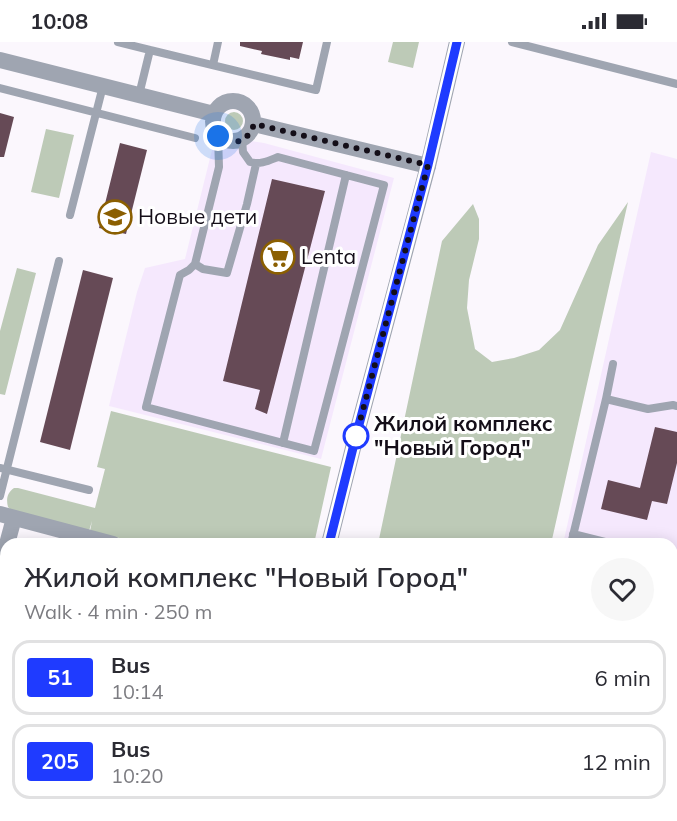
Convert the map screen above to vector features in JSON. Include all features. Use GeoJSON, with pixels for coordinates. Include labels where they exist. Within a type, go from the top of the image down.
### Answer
{"type":"FeatureCollection","features":[{"type":"Feature","properties":{"kind":"street"},"geometry":{"type":"LineString","coordinates":[[330,538],[428,165],[457,42]]}},
{"type":"Feature","properties":{"kind":"street"},"geometry":{"type":"LineString","coordinates":[[0,60],[214,114]]}},
{"type":"Feature","properties":{"kind":"street"},"geometry":{"type":"LineString","coordinates":[[233,101],[239,102],[249,108],[254,124],[242,140],[230,142],[218,136],[213,126],[214,114],[221,105],[233,101]]}},
{"type":"Feature","properties":{"kind":"street"},"geometry":{"type":"LineString","coordinates":[[254,124],[428,165]]}},
{"type":"Feature","properties":{"kind":"street"},"geometry":{"type":"LineString","coordinates":[[7,538],[7,516],[90,538]]}},
{"type":"Feature","properties":{"kind":"lane"},"geometry":{"type":"LineString","coordinates":[[118,42],[315,90],[327,42]]}},
{"type":"Feature","properties":{"kind":"lane"},"geometry":{"type":"LineString","coordinates":[[213,65],[218,42]]}},
{"type":"Feature","properties":{"kind":"lane"},"geometry":{"type":"LineString","coordinates":[[512,42],[677,84]]}},
{"type":"Feature","properties":{"kind":"lane"},"geometry":{"type":"LineString","coordinates":[[139,95],[150,50]]}},
{"type":"Feature","properties":{"kind":"lane"},"geometry":{"type":"LineString","coordinates":[[70,215],[103,86]]}},
{"type":"Feature","properties":{"kind":"lane"},"geometry":{"type":"LineString","coordinates":[[0,88],[195,138]]}},
{"type":"Feature","properties":{"kind":"lane"},"geometry":{"type":"LineString","coordinates":[[218,136],[219,167],[195,264],[180,275],[146,407],[314,451],[384,184],[278,157],[256,164],[250,162],[243,152],[242,140]]}},
{"type":"Feature","properties":{"kind":"lane"},"geometry":{"type":"LineString","coordinates":[[195,264],[203,269],[227,273],[256,164]]}},
{"type":"Feature","properties":{"kind":"lane"},"geometry":{"type":"LineString","coordinates":[[283,443],[346,175]]}},
{"type":"Feature","properties":{"kind":"lane"},"geometry":{"type":"LineString","coordinates":[[0,496],[3,469],[59,261]]}},
{"type":"Feature","properties":{"kind":"lane"},"geometry":{"type":"LineString","coordinates":[[572,538],[613,364]]}},
{"type":"Feature","properties":{"kind":"lane"},"geometry":{"type":"LineString","coordinates":[[606,399],[648,408],[677,406]]}},
{"type":"Feature","properties":{"kind":"lane"},"geometry":{"type":"LineString","coordinates":[[3,469],[89,490]]}},
{"type":"Feature","properties":{"kind":"lane"},"geometry":{"type":"LineString","coordinates":[[573,534],[589,538]]}},
{"type":"Feature","properties":{"kind":"shaded area"},"geometry":{"type":"Polygon","coordinates":[[[251,141],[394,178],[321,459],[109,406],[145,268],[185,259],[213,146],[216,143],[251,141]]]}},
{"type":"Feature","properties":{"kind":"shaded area"},"geometry":{"type":"Polygon","coordinates":[[[651,152],[677,159],[677,538],[564,538],[651,152]]]}},
{"type":"Feature","properties":{"kind":"green space"},"geometry":{"type":"Polygon","coordinates":[[[393,42],[419,42],[413,68],[388,62],[393,42]]]}},
{"type":"Feature","properties":{"kind":"green space"},"geometry":{"type":"Polygon","coordinates":[[[234,112],[240,115],[243,121],[240,127],[234,130],[228,127],[225,121],[228,115],[234,112]]]}},
{"type":"Feature","properties":{"kind":"green space"},"geometry":{"type":"Polygon","coordinates":[[[46,129],[74,135],[59,198],[31,192],[46,129]]]}},
{"type":"Feature","properties":{"kind":"green space"},"geometry":{"type":"Polygon","coordinates":[[[628,202],[552,538],[379,538],[442,241],[473,204],[479,219],[479,239],[469,280],[467,308],[475,349],[492,362],[539,350],[560,330],[598,245],[628,202]]]}},
{"type":"Feature","properties":{"kind":"green space"},"geometry":{"type":"Polygon","coordinates":[[[17,268],[36,273],[5,395],[0,394],[0,331],[17,268]]]}},
{"type":"Feature","properties":{"kind":"green space"},"geometry":{"type":"Polygon","coordinates":[[[111,411],[331,467],[315,538],[119,538],[90,531],[92,521],[89,531],[11,510],[8,507],[8,494],[14,488],[18,488],[95,508],[105,469],[97,467],[111,411]]]}},
{"type":"Feature","properties":{"kind":"building"},"geometry":{"type":"Polygon","coordinates":[[[240,42],[303,42],[299,59],[290,57],[290,60],[261,54],[262,51],[240,46],[240,42]]]}},
{"type":"Feature","properties":{"kind":"building"},"geometry":{"type":"Polygon","coordinates":[[[0,113],[14,117],[4,157],[0,157],[0,113]]]}},
{"type":"Feature","properties":{"kind":"building"},"geometry":{"type":"Polygon","coordinates":[[[120,143],[147,150],[126,234],[99,228],[120,143]]]}},
{"type":"Feature","properties":{"kind":"building"},"geometry":{"type":"Polygon","coordinates":[[[272,179],[325,191],[267,414],[255,409],[260,390],[223,381],[272,179]]]}},
{"type":"Feature","properties":{"kind":"building"},"geometry":{"type":"Polygon","coordinates":[[[83,270],[113,278],[70,450],[40,442],[83,270]]]}},
{"type":"Feature","properties":{"kind":"building"},"geometry":{"type":"Polygon","coordinates":[[[655,427],[677,432],[677,463],[667,504],[652,501],[647,520],[601,509],[608,480],[640,488],[655,427]]]}},
{"type":"Feature","properties":{"kind":"bus line","name":"51"},"geometry":{"type":"LineString","coordinates":[[330,538],[428,165],[457,42]]}},
{"type":"Feature","properties":{"kind":"place","name":"Новые дети"},"geometry":{"type":"Point","coordinates":[115,217]}},
{"type":"Feature","properties":{"kind":"place","name":"Lenta"},"geometry":{"type":"Point","coordinates":[278,257]}},
{"type":"Feature","properties":{"kind":"place","name":"Жилой комплекс \"Новый Город\""},"geometry":{"type":"Point","coordinates":[356,436]}},
{"type":"Feature","properties":{"kind":"route"},"geometry":{"type":"LineString","coordinates":[[218,136],[224,140],[236,142],[248,136],[254,124],[428,165],[356,436]]}}]}
